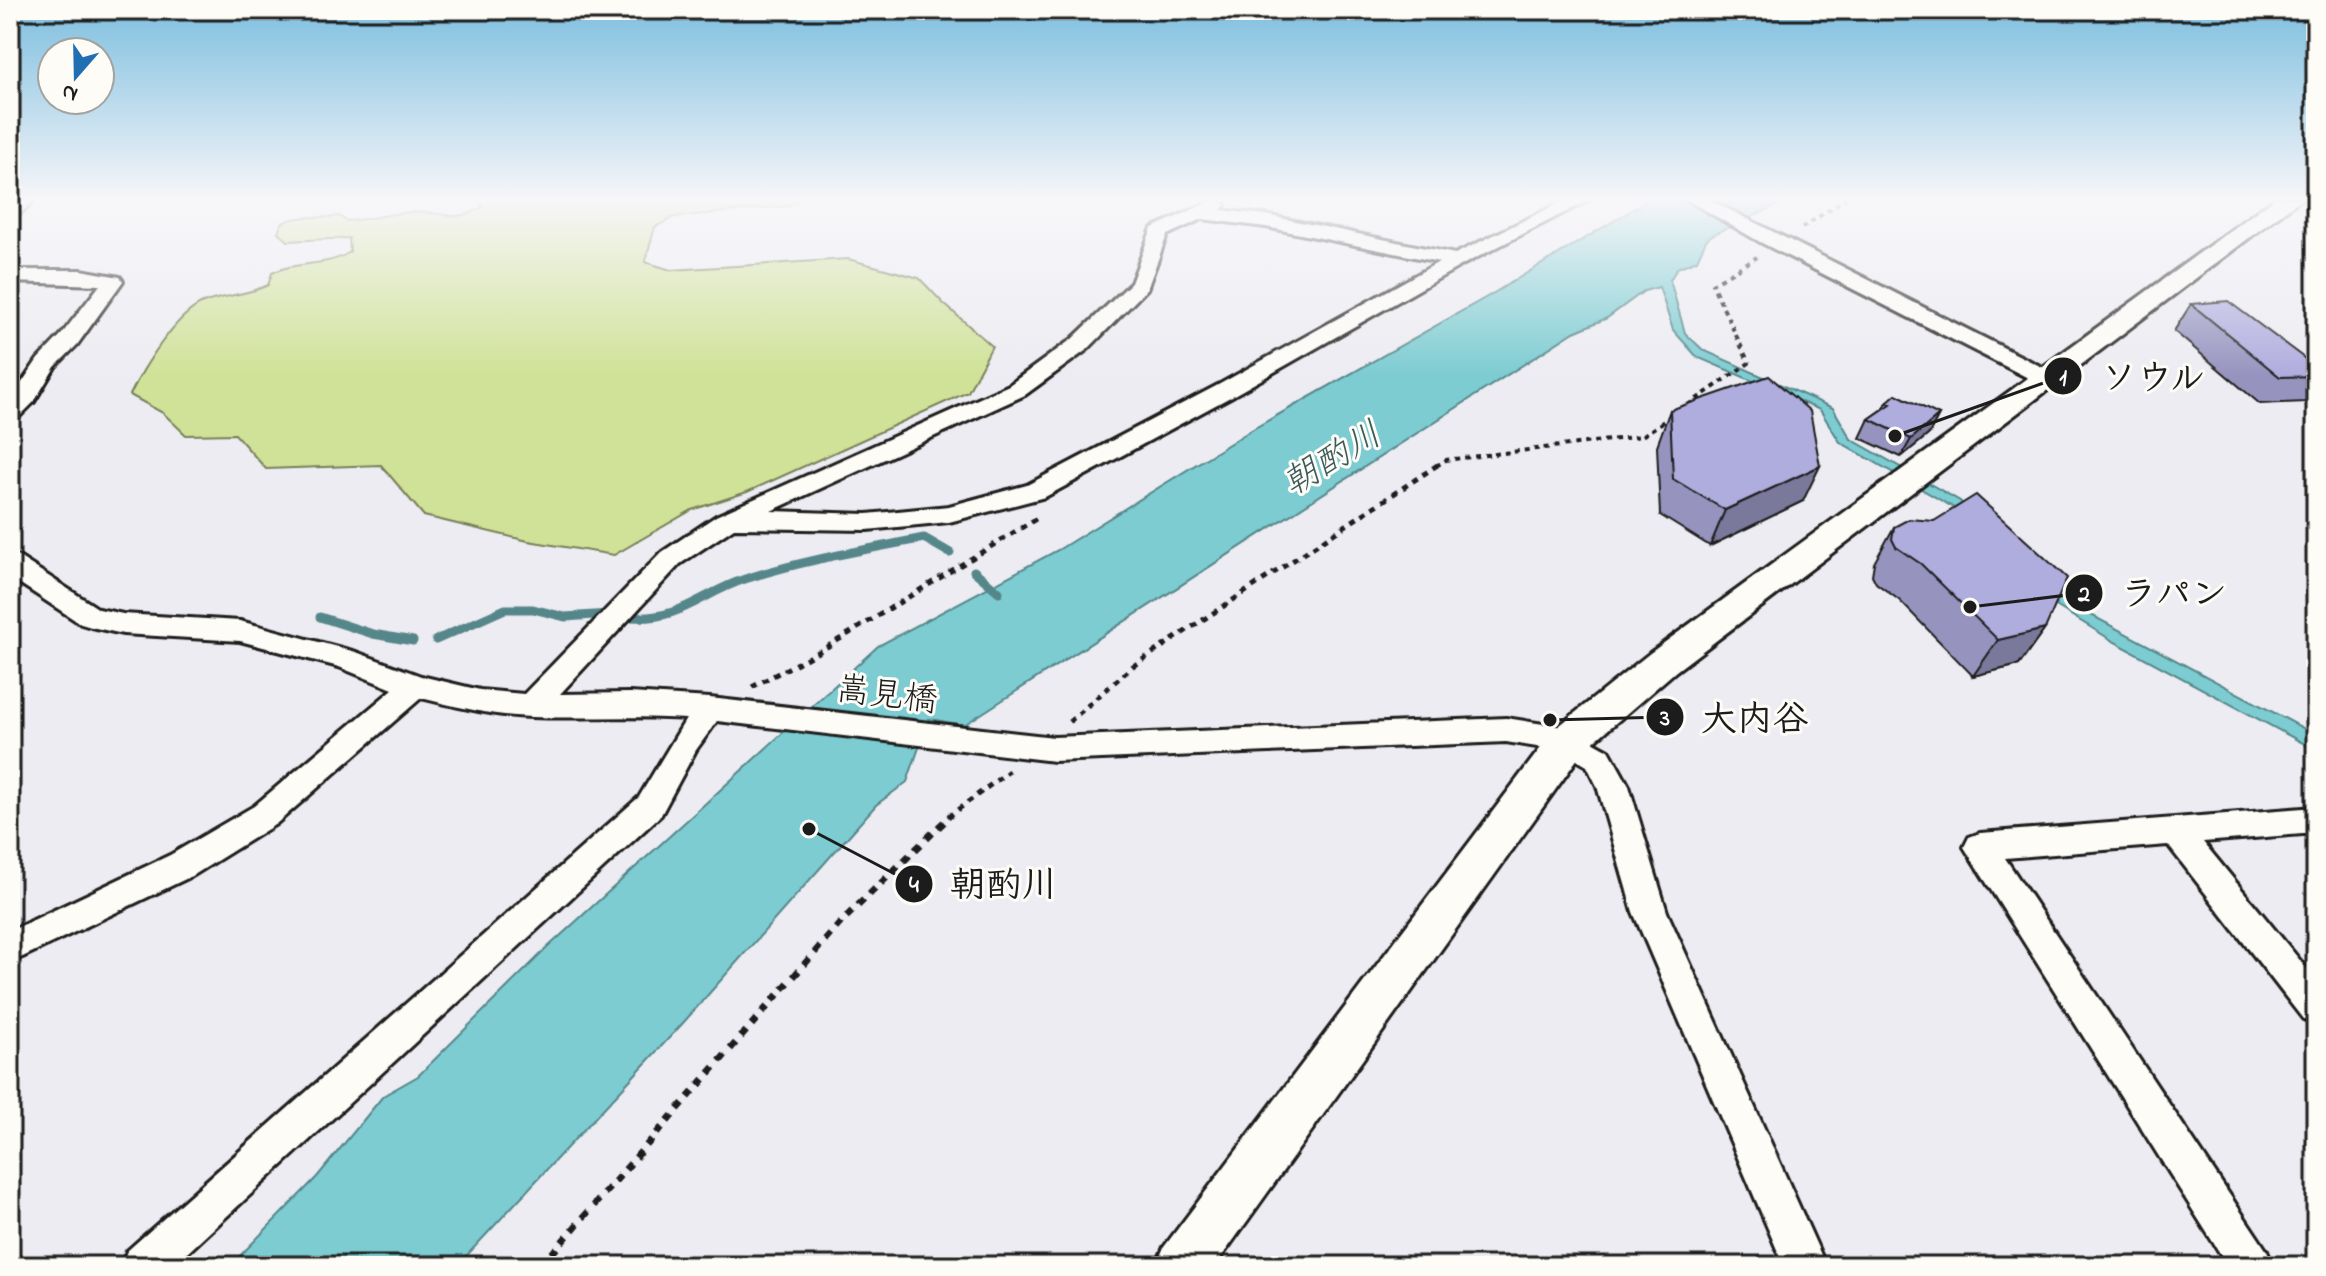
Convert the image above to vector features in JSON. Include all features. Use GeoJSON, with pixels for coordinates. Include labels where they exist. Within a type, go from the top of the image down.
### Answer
{"type":"FeatureCollection","features":[{"type":"Feature","properties":{"kind":"street"},"geometry":{"type":"LineString","coordinates":[[531,706],[671,558],[734,518],[1017,390],[1080,344],[1140,285],[1150,258]]}},
{"type":"Feature","properties":{"kind":"street"},"geometry":{"type":"LineString","coordinates":[[1445,258],[1457,260]]}},
{"type":"Feature","properties":{"kind":"street"},"geometry":{"type":"LineString","coordinates":[[734,518],[867,522],[949,514],[1036,491],[1226,390],[1462,258]]}},
{"type":"Feature","properties":{"kind":"street"},"geometry":{"type":"LineString","coordinates":[[1804,258],[2046,378]]}},
{"type":"Feature","properties":{"kind":"street"},"geometry":{"type":"LineString","coordinates":[[1183,1266],[1569,740],[1663,662],[2209,258]]}},
{"type":"Feature","properties":{"kind":"street"},"geometry":{"type":"LineString","coordinates":[[10,276],[81,276],[113,281],[69,340],[46,364],[26,397],[10,413]]}},
{"type":"Feature","properties":{"kind":"street","name":"嵩見橋"},"geometry":{"type":"LineString","coordinates":[[10,563],[91,617],[123,624],[240,631],[346,659],[416,686],[480,701],[531,706],[630,704],[710,709],[1029,748],[1146,747],[1506,730],[1569,740]]}},
{"type":"Feature","properties":{"kind":"street"},"geometry":{"type":"LineString","coordinates":[[10,948],[182,865],[265,815],[416,686]]}},
{"type":"Feature","properties":{"kind":"street"},"geometry":{"type":"LineString","coordinates":[[142,1266],[650,806],[685,742],[710,709]]}},
{"type":"Feature","properties":{"kind":"street"},"geometry":{"type":"LineString","coordinates":[[1569,740],[1598,758],[1613,786],[1650,912],[1805,1266]]}},
{"type":"Feature","properties":{"kind":"street"},"geometry":{"type":"LineString","coordinates":[[2252,1266],[1980,847],[2316,820]]}},
{"type":"Feature","properties":{"kind":"street"},"geometry":{"type":"LineString","coordinates":[[2176,832],[2316,1007]]}},
{"type":"Feature","properties":{"kind":"path"},"geometry":{"type":"LineString","coordinates":[[541,1266],[843,920],[947,818],[1029,748],[1133,666],[1446,460],[1642,436],[1749,363],[1712,284],[1750,258]]}},
{"type":"Feature","properties":{"kind":"path"},"geometry":{"type":"LineString","coordinates":[[710,709],[822,650],[1045,514]]}},
{"type":"Feature","properties":{"kind":"green space"},"geometry":{"type":"Polygon","coordinates":[[[646,258],[645,262],[671,270],[848,259],[919,278],[992,346],[968,392],[747,492],[692,510],[614,555],[528,541],[424,516],[381,465],[266,469],[235,434],[186,435],[163,413],[130,395],[161,343],[193,309],[211,300],[268,285],[272,273],[282,269],[331,260],[646,258]]]}},
{"type":"Feature","properties":{"kind":"water"},"geometry":{"type":"Polygon","coordinates":[[[1553,258],[1698,258],[1677,268],[1670,280],[1685,333],[1703,350],[1833,408],[1851,439],[1960,501],[2012,560],[2061,599],[2316,735],[2316,750],[2113,641],[2025,587],[1954,508],[1840,442],[1820,410],[1697,357],[1673,330],[1659,287],[1644,291],[1607,318],[1574,332],[964,725],[929,719],[907,782],[876,805],[683,1023],[457,1266],[230,1266],[317,1177],[383,1096],[418,1076],[548,947],[878,646],[1058,550],[1253,429],[1553,258]]]}},
{"type":"Feature","properties":{"kind":"building"},"geometry":{"type":"Polygon","coordinates":[[[2228,301],[2316,367],[2316,376],[2280,377],[2191,304],[2228,301]]]}},
{"type":"Feature","properties":{"kind":"building"},"geometry":{"type":"Polygon","coordinates":[[[1769,376],[1810,411],[1820,466],[1725,510],[1673,479],[1670,410],[1769,376]]]}},
{"type":"Feature","properties":{"kind":"building"},"geometry":{"type":"Polygon","coordinates":[[[1896,394],[1939,415],[1911,439],[1869,419],[1891,404],[1887,402],[1896,394]]]}},
{"type":"Feature","properties":{"kind":"building"},"geometry":{"type":"Polygon","coordinates":[[[1976,495],[2067,578],[2045,629],[1998,640],[1921,564],[1896,547],[1892,539],[1894,527],[1909,519],[1934,521],[1976,495]]]}},
{"type":"Feature","properties":{"kind":"waterway"},"geometry":{"type":"LineString","coordinates":[[631,617],[663,615],[745,579],[856,551],[924,538],[950,553]]}},
{"type":"Feature","properties":{"kind":"waterway"},"geometry":{"type":"LineString","coordinates":[[974,571],[999,592]]}},
{"type":"Feature","properties":{"kind":"waterway"},"geometry":{"type":"LineString","coordinates":[[436,640],[505,609],[533,609],[565,617],[609,614]]}},
{"type":"Feature","properties":{"kind":"waterway"},"geometry":{"type":"LineString","coordinates":[[320,617],[373,634],[413,641]]}},
{"type":"Feature","properties":{"kind":"place","name":"ソウル"},"geometry":{"type":"Point","coordinates":[1895,436]}},
{"type":"Feature","properties":{"kind":"place","name":"ラパン"},"geometry":{"type":"Point","coordinates":[1970,607]}},
{"type":"Feature","properties":{"kind":"place","name":"大内谷"},"geometry":{"type":"Point","coordinates":[1550,720]}},
{"type":"Feature","properties":{"kind":"place","name":"朝酌川"},"geometry":{"type":"Point","coordinates":[809,829]}}]}
